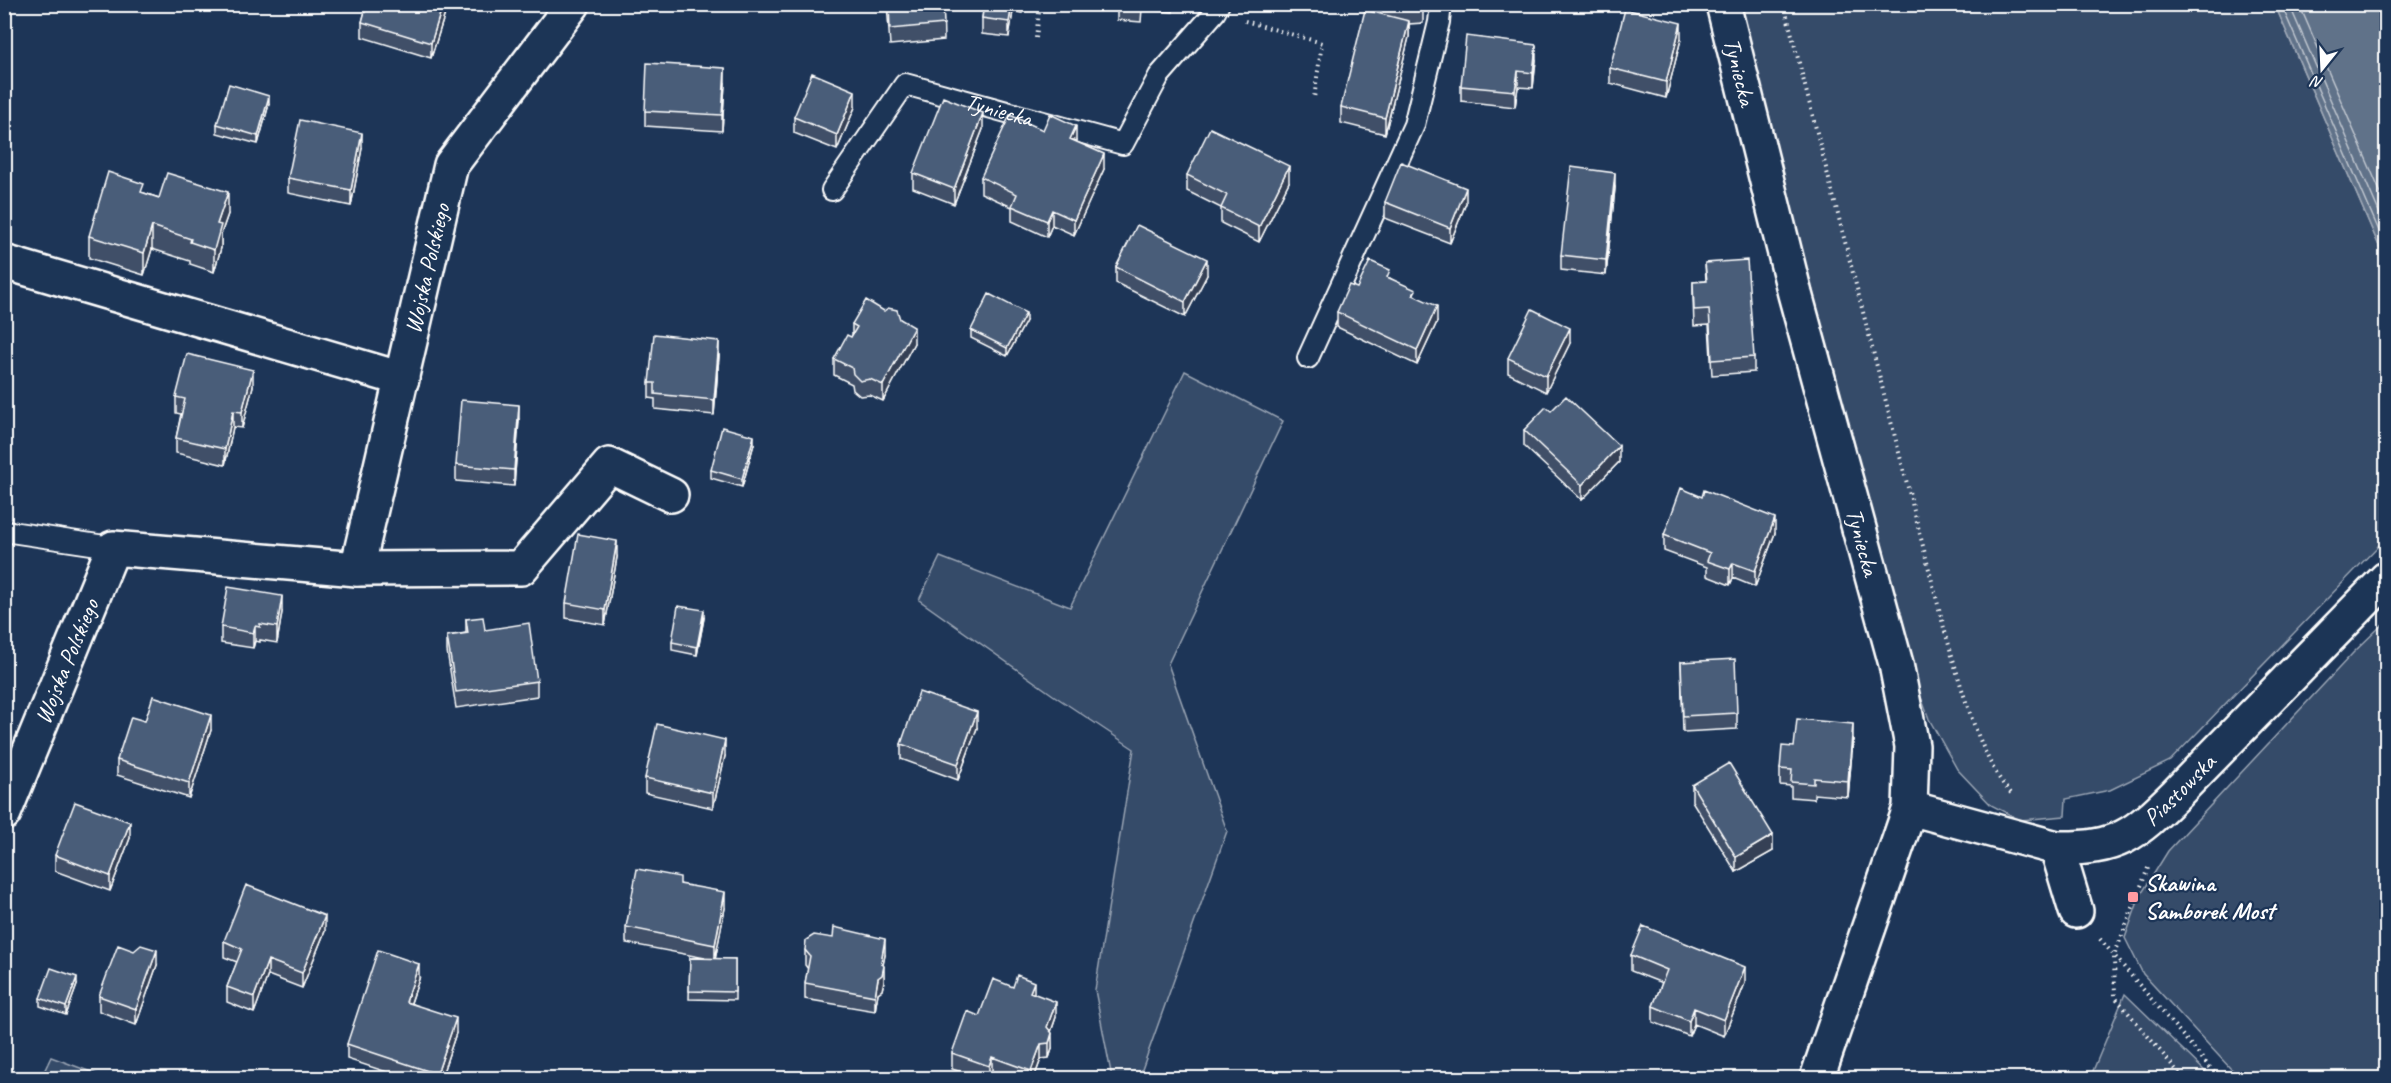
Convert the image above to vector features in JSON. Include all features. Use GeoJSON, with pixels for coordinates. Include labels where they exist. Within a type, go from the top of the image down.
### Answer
{"type":"FeatureCollection","features":[{"type":"Feature","properties":{"kind":"street","name":"Wojska Polskiego"},"geometry":{"type":"LineString","coordinates":[[357,569],[451,165],[573,4]]}},
{"type":"Feature","properties":{"kind":"street","name":"Tyniecka"},"geometry":{"type":"LineString","coordinates":[[1723,4],[1795,294],[1896,664],[1912,746],[1910,808],[1817,1078]]}},
{"type":"Feature","properties":{"kind":"street"},"geometry":{"type":"LineString","coordinates":[[4,262],[402,379]]}},
{"type":"Feature","properties":{"kind":"street"},"geometry":{"type":"LineString","coordinates":[[118,548],[357,569],[521,568],[609,465],[671,495]]}},
{"type":"Feature","properties":{"kind":"street","name":"Wojska Polskiego"},"geometry":{"type":"LineString","coordinates":[[4,813],[113,548],[118,548]]}},
{"type":"Feature","properties":{"kind":"street","name":"Piastowska"},"geometry":{"type":"LineString","coordinates":[[1910,808],[2057,848],[2079,848],[2123,839],[2145,824],[2386,579]]}},
{"type":"Feature","properties":{"kind":"street"},"geometry":{"type":"LineString","coordinates":[[2057,848],[2076,911]]}},
{"type":"Feature","properties":{"kind":"lane"},"geometry":{"type":"LineString","coordinates":[[1308,358],[1414,125],[1439,22],[1441,4]]}},
{"type":"Feature","properties":{"kind":"lane","name":"Tyniecka"},"geometry":{"type":"LineString","coordinates":[[831,190],[905,84],[1123,144],[1159,76],[1217,8]]}},
{"type":"Feature","properties":{"kind":"lane"},"geometry":{"type":"LineString","coordinates":[[4,534],[11,532],[118,548]]}},
{"type":"Feature","properties":{"kind":"path"},"geometry":{"type":"LineString","coordinates":[[1036,38],[1040,4]]}},
{"type":"Feature","properties":{"kind":"path"},"geometry":{"type":"LineString","coordinates":[[1784,4],[1944,628],[1964,694],[1987,755],[2010,792],[2018,800]]}},
{"type":"Feature","properties":{"kind":"path"},"geometry":{"type":"LineString","coordinates":[[1217,8],[1322,43],[1314,98]]}},
{"type":"Feature","properties":{"kind":"path"},"geometry":{"type":"LineString","coordinates":[[2149,867],[2114,956],[2115,997],[2183,1078]]}},
{"type":"Feature","properties":{"kind":"path"},"geometry":{"type":"LineString","coordinates":[[2076,911],[2219,1078]]}},
{"type":"Feature","properties":{"kind":"shaded area"},"geometry":{"type":"Polygon","coordinates":[[[1739,5],[2275,5],[2386,262],[2386,538],[2170,761],[2110,790],[2066,799],[2065,816],[2020,820],[1991,805],[1957,769],[1929,719],[1902,645],[1739,5]]]}},
{"type":"Feature","properties":{"kind":"shaded area"},"geometry":{"type":"Polygon","coordinates":[[[1185,371],[1283,421],[1168,664],[1227,831],[1139,1078],[1112,1078],[1095,990],[1134,749],[919,600],[940,557],[1070,607],[1185,371]]]}},
{"type":"Feature","properties":{"kind":"shaded area"},"geometry":{"type":"Polygon","coordinates":[[[2386,621],[2386,1078],[2244,1078],[2230,1068],[2143,974],[2125,938],[2140,896],[2168,851],[2353,653],[2386,621]]]}},
{"type":"Feature","properties":{"kind":"shaded area"},"geometry":{"type":"Polygon","coordinates":[[[2125,994],[2212,1078],[2090,1078],[2125,994]]]}},
{"type":"Feature","properties":{"kind":"shaded area"},"geometry":{"type":"Polygon","coordinates":[[[51,1057],[107,1078],[41,1078],[51,1057]]]}},
{"type":"Feature","properties":{"kind":"water"},"geometry":{"type":"Polygon","coordinates":[[[2275,5],[2386,5],[2386,262],[2275,5]]]}},
{"type":"Feature","properties":{"kind":"building"},"geometry":{"type":"Polygon","coordinates":[[[367,4],[443,4],[431,43],[362,22],[367,4]]]}},
{"type":"Feature","properties":{"kind":"building"},"geometry":{"type":"Polygon","coordinates":[[[889,4],[943,4],[944,24],[890,29],[889,4]]]}},
{"type":"Feature","properties":{"kind":"building"},"geometry":{"type":"Polygon","coordinates":[[[984,4],[1012,4],[1009,22],[982,18],[984,4]]]}},
{"type":"Feature","properties":{"kind":"building"},"geometry":{"type":"Polygon","coordinates":[[[1117,4],[1141,4],[1141,6],[1117,4]]]}},
{"type":"Feature","properties":{"kind":"building"},"geometry":{"type":"Polygon","coordinates":[[[1381,4],[1423,4],[1423,8],[1381,9],[1381,4]]]}},
{"type":"Feature","properties":{"kind":"building"},"geometry":{"type":"Polygon","coordinates":[[[1625,9],[1681,23],[1666,82],[1610,68],[1625,9]]]}},
{"type":"Feature","properties":{"kind":"building"},"geometry":{"type":"Polygon","coordinates":[[[1365,10],[1409,21],[1385,118],[1341,107],[1365,10]]]}},
{"type":"Feature","properties":{"kind":"building"},"geometry":{"type":"Polygon","coordinates":[[[1466,36],[1536,45],[1533,73],[1518,71],[1515,91],[1461,86],[1466,36]]]}},
{"type":"Feature","properties":{"kind":"building"},"geometry":{"type":"Polygon","coordinates":[[[647,63],[725,68],[722,115],[645,111],[647,63]]]}},
{"type":"Feature","properties":{"kind":"building"},"geometry":{"type":"Polygon","coordinates":[[[812,73],[855,91],[837,135],[794,117],[812,73]]]}},
{"type":"Feature","properties":{"kind":"building"},"geometry":{"type":"Polygon","coordinates":[[[229,84],[269,96],[258,136],[217,124],[229,84]]]}},
{"type":"Feature","properties":{"kind":"building"},"geometry":{"type":"Polygon","coordinates":[[[943,97],[983,113],[954,189],[913,173],[943,97]]]}},
{"type":"Feature","properties":{"kind":"building"},"geometry":{"type":"Polygon","coordinates":[[[1050,114],[1076,126],[1070,139],[1104,154],[1074,220],[1052,210],[1047,221],[1012,206],[1017,194],[981,177],[1010,115],[1043,130],[1050,114]]]}},
{"type":"Feature","properties":{"kind":"building"},"geometry":{"type":"Polygon","coordinates":[[[300,120],[362,133],[351,190],[288,178],[300,120]]]}},
{"type":"Feature","properties":{"kind":"building"},"geometry":{"type":"Polygon","coordinates":[[[1210,128],[1289,166],[1259,227],[1221,208],[1227,195],[1187,175],[1210,128]]]}},
{"type":"Feature","properties":{"kind":"building"},"geometry":{"type":"Polygon","coordinates":[[[1401,162],[1466,188],[1450,228],[1385,202],[1401,162]]]}},
{"type":"Feature","properties":{"kind":"building"},"geometry":{"type":"Polygon","coordinates":[[[1571,167],[1615,173],[1606,260],[1561,255],[1571,167]]]}},
{"type":"Feature","properties":{"kind":"building"},"geometry":{"type":"Polygon","coordinates":[[[108,172],[144,184],[141,192],[159,198],[167,173],[228,192],[217,224],[221,225],[214,250],[190,242],[191,239],[152,226],[144,253],[89,236],[108,172]]]}},
{"type":"Feature","properties":{"kind":"building"},"geometry":{"type":"Polygon","coordinates":[[[1137,225],[1207,259],[1185,302],[1116,267],[1137,225]]]}},
{"type":"Feature","properties":{"kind":"building"},"geometry":{"type":"Polygon","coordinates":[[[1747,260],[1754,357],[1712,360],[1709,309],[1694,310],[1693,282],[1707,281],[1705,263],[1747,260]]]}},
{"type":"Feature","properties":{"kind":"building"},"geometry":{"type":"Polygon","coordinates":[[[1370,261],[1390,270],[1387,277],[1416,290],[1413,295],[1437,306],[1417,350],[1337,312],[1349,285],[1357,288],[1370,261]]]}},
{"type":"Feature","properties":{"kind":"building"},"geometry":{"type":"Polygon","coordinates":[[[989,294],[1026,313],[1007,348],[971,330],[989,294]]]}},
{"type":"Feature","properties":{"kind":"building"},"geometry":{"type":"Polygon","coordinates":[[[866,300],[884,311],[888,308],[897,310],[900,319],[914,327],[883,385],[870,379],[860,381],[853,374],[852,368],[834,359],[847,335],[851,337],[857,327],[852,324],[866,300]]]}},
{"type":"Feature","properties":{"kind":"building"},"geometry":{"type":"Polygon","coordinates":[[[1532,309],[1570,328],[1546,376],[1508,358],[1532,309]]]}},
{"type":"Feature","properties":{"kind":"building"},"geometry":{"type":"Polygon","coordinates":[[[654,334],[719,341],[714,400],[655,394],[655,383],[649,383],[654,334]]]}},
{"type":"Feature","properties":{"kind":"building"},"geometry":{"type":"Polygon","coordinates":[[[187,354],[253,370],[242,412],[233,411],[225,449],[176,438],[185,399],[176,397],[187,354]]]}},
{"type":"Feature","properties":{"kind":"building"},"geometry":{"type":"Polygon","coordinates":[[[1566,396],[1619,446],[1582,485],[1524,430],[1546,407],[1551,411],[1566,396]]]}},
{"type":"Feature","properties":{"kind":"building"},"geometry":{"type":"Polygon","coordinates":[[[461,400],[519,405],[514,470],[456,465],[461,400]]]}},
{"type":"Feature","properties":{"kind":"building"},"geometry":{"type":"Polygon","coordinates":[[[722,427],[754,436],[742,479],[711,470],[722,427]]]}},
{"type":"Feature","properties":{"kind":"building"},"geometry":{"type":"Polygon","coordinates":[[[1681,488],[1702,497],[1704,490],[1775,518],[1755,571],[1733,563],[1730,569],[1707,561],[1710,553],[1664,535],[1681,488]]]}},
{"type":"Feature","properties":{"kind":"building"},"geometry":{"type":"Polygon","coordinates":[[[578,534],[617,541],[605,610],[566,603],[578,534]]]}},
{"type":"Feature","properties":{"kind":"building"},"geometry":{"type":"Polygon","coordinates":[[[228,587],[282,596],[277,627],[260,624],[260,627],[255,626],[253,633],[221,627],[228,587]]]}},
{"type":"Feature","properties":{"kind":"building"},"geometry":{"type":"Polygon","coordinates":[[[678,606],[704,610],[697,647],[672,642],[678,606]]]}},
{"type":"Feature","properties":{"kind":"building"},"geometry":{"type":"Polygon","coordinates":[[[483,617],[485,630],[529,623],[537,681],[456,692],[447,636],[468,633],[466,619],[483,617]]]}},
{"type":"Feature","properties":{"kind":"building"},"geometry":{"type":"Polygon","coordinates":[[[1735,659],[1737,713],[1683,716],[1681,662],[1735,659]]]}},
{"type":"Feature","properties":{"kind":"building"},"geometry":{"type":"Polygon","coordinates":[[[919,692],[977,712],[958,764],[901,744],[919,692]]]}},
{"type":"Feature","properties":{"kind":"building"},"geometry":{"type":"Polygon","coordinates":[[[153,696],[211,715],[189,783],[117,760],[131,717],[145,721],[153,696]]]}},
{"type":"Feature","properties":{"kind":"building"},"geometry":{"type":"Polygon","coordinates":[[[1797,719],[1853,724],[1848,781],[1814,778],[1814,784],[1791,782],[1792,770],[1780,769],[1782,746],[1794,747],[1797,719]]]}},
{"type":"Feature","properties":{"kind":"building"},"geometry":{"type":"Polygon","coordinates":[[[657,724],[725,740],[713,793],[645,778],[657,724]]]}},
{"type":"Feature","properties":{"kind":"building"},"geometry":{"type":"Polygon","coordinates":[[[1729,763],[1773,835],[1736,857],[1692,785],[1729,763]]]}},
{"type":"Feature","properties":{"kind":"building"},"geometry":{"type":"Polygon","coordinates":[[[75,802],[130,822],[110,876],[55,855],[75,802]]]}},
{"type":"Feature","properties":{"kind":"building"},"geometry":{"type":"Polygon","coordinates":[[[637,869],[680,877],[680,884],[725,892],[715,945],[626,927],[637,869]]]}},
{"type":"Feature","properties":{"kind":"building"},"geometry":{"type":"Polygon","coordinates":[[[246,885],[325,916],[302,973],[268,960],[254,997],[227,987],[242,949],[224,941],[246,885]]]}},
{"type":"Feature","properties":{"kind":"building"},"geometry":{"type":"Polygon","coordinates":[[[1643,926],[1745,967],[1724,1020],[1694,1008],[1689,1021],[1653,1006],[1667,970],[1631,955],[1643,926]]]}},
{"type":"Feature","properties":{"kind":"building"},"geometry":{"type":"Polygon","coordinates":[[[834,927],[885,939],[881,962],[884,966],[882,975],[878,978],[875,996],[805,983],[810,956],[805,950],[806,940],[814,935],[833,938],[834,927]]]}},
{"type":"Feature","properties":{"kind":"building"},"geometry":{"type":"Polygon","coordinates":[[[118,945],[134,951],[141,945],[157,950],[136,1009],[99,996],[118,945]]]}},
{"type":"Feature","properties":{"kind":"building"},"geometry":{"type":"Polygon","coordinates":[[[378,950],[419,964],[406,1002],[456,1018],[437,1074],[347,1044],[378,950]]]}},
{"type":"Feature","properties":{"kind":"building"},"geometry":{"type":"Polygon","coordinates":[[[690,958],[735,959],[735,992],[689,991],[690,958]]]}},
{"type":"Feature","properties":{"kind":"building"},"geometry":{"type":"Polygon","coordinates":[[[51,968],[77,977],[66,1007],[40,998],[51,968]]]}},
{"type":"Feature","properties":{"kind":"building"},"geometry":{"type":"Polygon","coordinates":[[[1017,975],[1034,982],[1030,992],[1056,1002],[1047,1027],[1052,1033],[1049,1043],[1041,1044],[1031,1071],[992,1057],[989,1066],[952,1053],[967,1011],[979,1016],[993,979],[1013,987],[1017,975]]]}},
{"type":"Feature","properties":{"kind":"place","name":"Skawina Samborek Most"},"geometry":{"type":"Point","coordinates":[2133,897]}}]}
